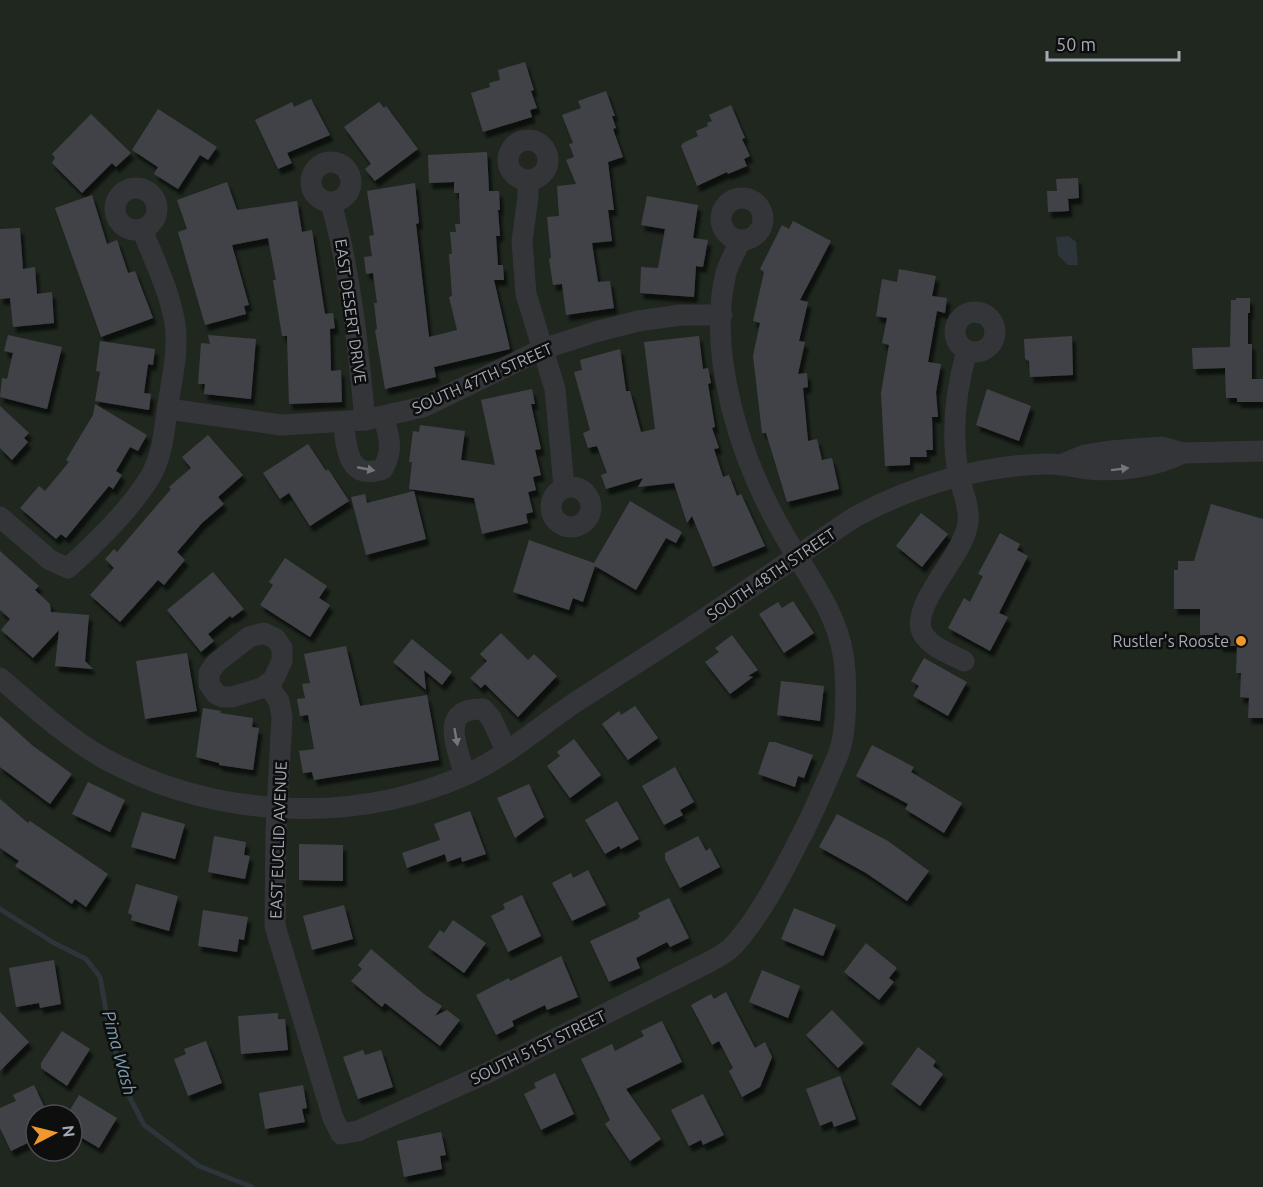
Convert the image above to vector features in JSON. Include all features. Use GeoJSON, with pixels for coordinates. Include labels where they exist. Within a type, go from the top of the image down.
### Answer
{"type":"FeatureCollection","features":[{"type":"Feature","properties":{"kind":"street"},"geometry":{"type":"LineString","coordinates":[[528,180],[522,242],[526,294],[555,389],[564,487]]}},
{"type":"Feature","properties":{"kind":"street","name":"EAST DESERT DRIVE"},"geometry":{"type":"LineString","coordinates":[[331,203],[343,245],[360,369],[374,418]]}},
{"type":"Feature","properties":{"kind":"street"},"geometry":{"type":"LineString","coordinates":[[0,517],[50,560],[68,568],[83,555],[138,495],[152,474],[162,445],[176,356],[175,324],[164,285],[142,229]]}},
{"type":"Feature","properties":{"kind":"street"},"geometry":{"type":"LineString","coordinates":[[741,240],[727,272],[722,315],[721,341],[726,377],[749,462],[768,508],[796,555]]}},
{"type":"Feature","properties":{"kind":"street","name":"SOUTH 47TH STREET"},"geometry":{"type":"LineString","coordinates":[[168,408],[281,425],[374,418],[423,407],[543,349],[595,332],[638,321],[681,315],[722,315]]}},
{"type":"Feature","properties":{"kind":"street"},"geometry":{"type":"LineString","coordinates":[[964,661],[926,638],[921,628],[921,616],[926,603],[955,555],[968,523],[967,502],[955,453],[954,413],[958,380],[967,351]]}},
{"type":"Feature","properties":{"kind":"street"},"geometry":{"type":"LineString","coordinates":[[343,422],[348,455],[353,465],[364,471],[374,472],[383,468],[390,455],[390,442],[374,418]]}},
{"type":"Feature","properties":{"kind":"street","name":"SOUTH 48TH STREET"},"geometry":{"type":"LineString","coordinates":[[0,678],[78,741],[103,758],[146,779],[211,800],[255,807],[309,808],[374,803],[409,795],[465,775],[507,752],[578,700],[689,629],[796,555],[878,504],[924,486],[959,476],[1009,466],[1062,464],[1085,455],[1110,451],[1162,447],[1183,453],[1263,451]]}},
{"type":"Feature","properties":{"kind":"street","name":"SOUTH 51ST STREET"},"geometry":{"type":"LineString","coordinates":[[341,1134],[358,1131],[487,1072],[697,968],[731,948],[752,921],[784,870],[841,748],[846,693],[843,655],[837,628],[796,555]]}},
{"type":"Feature","properties":{"kind":"street","name":"EAST EUCLID AVENUE"},"geometry":{"type":"LineString","coordinates":[[267,684],[279,701],[282,717],[275,926],[333,1118],[341,1134]]}},
{"type":"Feature","properties":{"kind":"street"},"geometry":{"type":"LineString","coordinates":[[465,775],[453,724],[459,714],[470,708],[483,709],[491,718],[507,752]]}},
{"type":"Feature","properties":{"kind":"shaded area"},"geometry":{"type":"Polygon","coordinates":[[[0,0],[1263,0],[1263,1187],[0,1187],[0,0]]]}},
{"type":"Feature","properties":{"kind":"shaded area"},"geometry":{"type":"Polygon","coordinates":[[[1069,236],[1076,242],[1078,265],[1068,265],[1058,255],[1056,237],[1069,236]]]}},
{"type":"Feature","properties":{"kind":"building"},"geometry":{"type":"Polygon","coordinates":[[[525,62],[537,108],[530,110],[532,117],[483,132],[471,93],[490,87],[489,83],[500,80],[498,70],[525,62]]]}},
{"type":"Feature","properties":{"kind":"building"},"geometry":{"type":"Polygon","coordinates":[[[606,91],[615,116],[612,116],[616,128],[613,129],[623,157],[608,162],[614,210],[608,210],[612,241],[592,243],[598,282],[610,281],[614,308],[566,315],[562,284],[553,285],[547,217],[559,216],[557,186],[576,184],[566,160],[574,157],[569,144],[573,143],[562,115],[581,108],[578,101],[606,91]]]}},
{"type":"Feature","properties":{"kind":"building"},"geometry":{"type":"Polygon","coordinates":[[[311,99],[330,135],[287,153],[292,163],[278,169],[255,120],[292,102],[294,107],[311,99]]]}},
{"type":"Feature","properties":{"kind":"building"},"geometry":{"type":"Polygon","coordinates":[[[379,102],[384,108],[386,106],[418,149],[375,181],[365,169],[371,164],[344,127],[379,102]]]}},
{"type":"Feature","properties":{"kind":"building"},"geometry":{"type":"Polygon","coordinates":[[[731,105],[750,156],[744,159],[747,166],[728,174],[727,172],[697,186],[681,146],[698,136],[696,131],[708,126],[707,123],[712,121],[709,115],[731,105]]]}},
{"type":"Feature","properties":{"kind":"building"},"geometry":{"type":"Polygon","coordinates":[[[158,109],[217,147],[208,160],[200,155],[178,189],[154,174],[158,167],[132,150],[158,109]]]}},
{"type":"Feature","properties":{"kind":"building"},"geometry":{"type":"Polygon","coordinates":[[[91,114],[131,153],[116,167],[112,163],[82,193],[52,163],[55,158],[52,154],[91,114]]]}},
{"type":"Feature","properties":{"kind":"building"},"geometry":{"type":"Polygon","coordinates":[[[487,152],[489,191],[499,191],[500,236],[496,236],[498,265],[503,265],[504,280],[494,280],[510,349],[434,367],[436,377],[385,389],[375,330],[377,329],[374,303],[377,303],[373,273],[366,274],[364,257],[372,256],[369,236],[374,235],[367,191],[415,183],[419,223],[416,224],[429,337],[457,330],[449,297],[452,296],[449,254],[452,254],[450,232],[456,232],[455,224],[460,224],[459,193],[454,193],[454,182],[429,183],[428,155],[487,152]]]}},
{"type":"Feature","properties":{"kind":"building"},"geometry":{"type":"Polygon","coordinates":[[[1078,178],[1079,198],[1068,199],[1069,211],[1048,212],[1047,191],[1057,191],[1056,179],[1078,178]]]}},
{"type":"Feature","properties":{"kind":"building"},"geometry":{"type":"Polygon","coordinates":[[[227,182],[237,210],[297,201],[302,232],[312,230],[325,314],[333,313],[335,328],[330,329],[331,371],[341,370],[342,402],[289,404],[287,336],[282,336],[273,280],[276,280],[268,238],[232,245],[249,305],[244,306],[246,314],[205,325],[178,232],[187,229],[177,200],[227,182]]]}},
{"type":"Feature","properties":{"kind":"building"},"geometry":{"type":"Polygon","coordinates":[[[92,195],[107,244],[117,240],[128,273],[135,271],[153,318],[101,337],[55,208],[92,195]]]}},
{"type":"Feature","properties":{"kind":"building"},"geometry":{"type":"Polygon","coordinates":[[[647,196],[698,205],[693,238],[708,240],[703,267],[696,266],[694,297],[640,293],[641,267],[658,268],[665,229],[641,225],[647,196]]]}},
{"type":"Feature","properties":{"kind":"building"},"geometry":{"type":"Polygon","coordinates":[[[793,221],[831,241],[800,300],[808,302],[799,341],[805,342],[798,374],[807,373],[808,387],[803,388],[808,441],[817,439],[822,460],[832,458],[839,489],[787,502],[766,433],[762,433],[753,356],[760,323],[753,321],[764,272],[760,269],[782,225],[789,229],[793,221]]]}},
{"type":"Feature","properties":{"kind":"building"},"geometry":{"type":"Polygon","coordinates":[[[20,228],[23,269],[35,267],[37,294],[52,292],[54,323],[13,327],[10,298],[0,299],[0,229],[20,228]]]}},
{"type":"Feature","properties":{"kind":"building"},"geometry":{"type":"Polygon","coordinates":[[[899,269],[936,276],[932,296],[947,298],[945,313],[937,311],[928,362],[941,364],[936,392],[938,417],[932,417],[933,450],[926,450],[927,457],[910,457],[910,465],[885,466],[881,393],[889,345],[882,343],[887,318],[876,316],[882,279],[897,282],[899,269]]]}},
{"type":"Feature","properties":{"kind":"building"},"geometry":{"type":"Polygon","coordinates":[[[1236,298],[1250,298],[1248,344],[1252,344],[1252,379],[1263,379],[1263,402],[1237,402],[1237,398],[1226,398],[1225,368],[1193,369],[1192,348],[1230,347],[1231,300],[1236,300],[1236,298]]]}},
{"type":"Feature","properties":{"kind":"building"},"geometry":{"type":"Polygon","coordinates":[[[8,335],[62,347],[47,409],[0,397],[2,378],[7,379],[13,353],[4,351],[8,335]]]}},
{"type":"Feature","properties":{"kind":"building"},"geometry":{"type":"Polygon","coordinates":[[[208,335],[256,339],[251,399],[204,394],[205,384],[198,384],[201,343],[210,344],[208,335]]]}},
{"type":"Feature","properties":{"kind":"building"},"geometry":{"type":"Polygon","coordinates":[[[699,336],[703,369],[708,368],[711,383],[708,384],[715,427],[712,428],[719,448],[714,449],[723,477],[729,475],[737,496],[741,494],[765,546],[713,567],[692,516],[687,523],[674,483],[638,487],[643,478],[606,489],[601,475],[607,473],[597,446],[588,448],[583,433],[590,430],[574,372],[582,370],[580,360],[620,349],[626,391],[630,391],[641,432],[655,429],[644,342],[699,336]]]}},
{"type":"Feature","properties":{"kind":"building"},"geometry":{"type":"Polygon","coordinates":[[[1072,336],[1073,375],[1030,377],[1029,361],[1025,359],[1024,339],[1072,336]]]}},
{"type":"Feature","properties":{"kind":"building"},"geometry":{"type":"Polygon","coordinates":[[[100,341],[155,349],[153,365],[148,364],[144,393],[151,394],[149,410],[95,401],[100,372],[96,371],[100,341]]]}},
{"type":"Feature","properties":{"kind":"building"},"geometry":{"type":"Polygon","coordinates":[[[532,389],[535,404],[531,404],[541,449],[535,450],[541,475],[533,477],[536,490],[528,492],[533,512],[526,514],[528,523],[482,534],[474,498],[409,489],[412,462],[409,462],[413,431],[419,432],[420,425],[465,431],[461,460],[495,465],[481,400],[532,389]]]}},
{"type":"Feature","properties":{"kind":"building"},"geometry":{"type":"Polygon","coordinates":[[[987,389],[1031,406],[1019,441],[976,425],[987,389]]]}},
{"type":"Feature","properties":{"kind":"building"},"geometry":{"type":"Polygon","coordinates":[[[95,404],[147,435],[138,451],[130,447],[116,471],[122,475],[113,489],[109,486],[66,538],[61,534],[56,539],[20,508],[39,486],[45,491],[69,462],[66,460],[93,415],[95,404]]]}},
{"type":"Feature","properties":{"kind":"building"},"geometry":{"type":"Polygon","coordinates":[[[0,406],[29,433],[24,438],[28,442],[12,460],[0,448],[0,406]]]}},
{"type":"Feature","properties":{"kind":"building"},"geometry":{"type":"Polygon","coordinates":[[[208,435],[243,475],[218,497],[224,504],[202,523],[177,552],[185,560],[164,585],[158,580],[120,622],[90,595],[114,568],[105,559],[114,549],[117,552],[171,489],[169,487],[191,468],[182,457],[208,435]]]}},
{"type":"Feature","properties":{"kind":"building"},"geometry":{"type":"Polygon","coordinates":[[[308,444],[349,501],[310,526],[289,493],[280,499],[263,473],[308,444]]]}},
{"type":"Feature","properties":{"kind":"building"},"geometry":{"type":"Polygon","coordinates":[[[414,491],[426,539],[366,555],[351,497],[365,494],[367,503],[414,491]]]}},
{"type":"Feature","properties":{"kind":"building"},"geometry":{"type":"Polygon","coordinates":[[[630,501],[682,532],[676,543],[666,538],[636,590],[595,566],[583,602],[573,598],[569,610],[513,592],[529,540],[594,563],[630,501]]]}},
{"type":"Feature","properties":{"kind":"building","name":"Rustler's Rooste"},"geometry":{"type":"Polygon","coordinates":[[[1211,504],[1263,519],[1263,718],[1248,718],[1249,698],[1240,697],[1241,673],[1236,673],[1237,646],[1219,646],[1219,635],[1200,635],[1200,609],[1174,609],[1174,570],[1178,570],[1178,561],[1194,561],[1211,504]]]}},
{"type":"Feature","properties":{"kind":"building"},"geometry":{"type":"Polygon","coordinates":[[[921,513],[948,534],[922,567],[896,546],[921,513]]]}},
{"type":"Feature","properties":{"kind":"building"},"geometry":{"type":"Polygon","coordinates":[[[1000,533],[1020,544],[1017,550],[1028,556],[999,613],[1008,617],[990,651],[948,628],[964,598],[970,602],[983,576],[978,574],[1000,533]]]}},
{"type":"Feature","properties":{"kind":"building"},"geometry":{"type":"Polygon","coordinates":[[[0,551],[39,586],[35,590],[50,604],[51,612],[89,615],[85,661],[93,669],[55,666],[59,630],[33,658],[1,630],[10,619],[0,610],[0,551]]]}},
{"type":"Feature","properties":{"kind":"building"},"geometry":{"type":"Polygon","coordinates":[[[285,558],[327,586],[319,598],[330,605],[310,637],[260,605],[273,585],[269,582],[285,558]]]}},
{"type":"Feature","properties":{"kind":"building"},"geometry":{"type":"Polygon","coordinates":[[[213,572],[244,609],[232,618],[230,616],[208,634],[214,641],[201,652],[167,610],[213,572]]]}},
{"type":"Feature","properties":{"kind":"building"},"geometry":{"type":"Polygon","coordinates":[[[793,601],[814,633],[784,653],[759,614],[778,602],[782,608],[793,601]]]}},
{"type":"Feature","properties":{"kind":"building"},"geometry":{"type":"Polygon","coordinates":[[[501,633],[528,660],[534,654],[557,676],[518,717],[485,684],[481,688],[470,678],[487,661],[480,654],[501,633]]]}},
{"type":"Feature","properties":{"kind":"building"},"geometry":{"type":"Polygon","coordinates":[[[732,635],[758,670],[748,676],[753,677],[730,694],[705,662],[719,652],[715,648],[732,635]]]}},
{"type":"Feature","properties":{"kind":"building"},"geometry":{"type":"Polygon","coordinates":[[[412,639],[452,672],[442,685],[424,670],[426,690],[393,662],[412,639]]]}},
{"type":"Feature","properties":{"kind":"building"},"geometry":{"type":"Polygon","coordinates":[[[346,646],[360,706],[427,695],[439,760],[314,780],[312,772],[303,773],[299,751],[314,749],[308,715],[300,716],[297,699],[305,698],[302,684],[310,683],[304,654],[346,646]]]}},
{"type":"Feature","properties":{"kind":"building"},"geometry":{"type":"Polygon","coordinates":[[[187,653],[197,711],[145,719],[136,661],[187,653]]]}},
{"type":"Feature","properties":{"kind":"building"},"geometry":{"type":"Polygon","coordinates":[[[924,658],[967,682],[948,716],[913,696],[919,686],[911,681],[924,658]]]}},
{"type":"Feature","properties":{"kind":"building"},"geometry":{"type":"Polygon","coordinates":[[[781,681],[824,686],[820,721],[777,715],[781,681]]]}},
{"type":"Feature","properties":{"kind":"building"},"geometry":{"type":"Polygon","coordinates":[[[635,706],[658,738],[628,760],[602,724],[619,711],[621,715],[635,706]]]}},
{"type":"Feature","properties":{"kind":"building"},"geometry":{"type":"Polygon","coordinates":[[[203,708],[253,718],[252,727],[259,728],[253,770],[219,765],[219,763],[196,757],[203,708]]]}},
{"type":"Feature","properties":{"kind":"building"},"geometry":{"type":"Polygon","coordinates":[[[0,716],[33,746],[72,774],[50,804],[0,767],[0,716]]]}},
{"type":"Feature","properties":{"kind":"building"},"geometry":{"type":"Polygon","coordinates":[[[574,739],[601,775],[570,798],[547,766],[560,756],[557,752],[574,739]]]}},
{"type":"Feature","properties":{"kind":"building"},"geometry":{"type":"Polygon","coordinates":[[[769,742],[813,755],[804,778],[798,776],[795,787],[758,774],[769,742]]]}},
{"type":"Feature","properties":{"kind":"building"},"geometry":{"type":"Polygon","coordinates":[[[872,745],[914,767],[911,772],[962,803],[944,833],[905,809],[908,804],[856,776],[872,745]]]}},
{"type":"Feature","properties":{"kind":"building"},"geometry":{"type":"Polygon","coordinates":[[[675,767],[694,802],[680,810],[683,815],[664,825],[642,786],[675,767]]]}},
{"type":"Feature","properties":{"kind":"building"},"geometry":{"type":"Polygon","coordinates":[[[88,782],[125,800],[110,832],[72,814],[88,782]]]}},
{"type":"Feature","properties":{"kind":"building"},"geometry":{"type":"Polygon","coordinates":[[[529,784],[544,817],[515,838],[497,798],[529,784]]]}},
{"type":"Feature","properties":{"kind":"building"},"geometry":{"type":"Polygon","coordinates":[[[0,799],[28,823],[30,821],[108,874],[86,907],[75,899],[72,904],[15,866],[19,861],[0,848],[0,799]]]}},
{"type":"Feature","properties":{"kind":"building"},"geometry":{"type":"Polygon","coordinates":[[[617,801],[639,839],[621,849],[619,846],[605,854],[585,820],[617,801]]]}},
{"type":"Feature","properties":{"kind":"building"},"geometry":{"type":"Polygon","coordinates":[[[470,811],[486,854],[462,862],[461,857],[447,862],[445,854],[407,868],[402,853],[440,840],[434,824],[470,811]]]}},
{"type":"Feature","properties":{"kind":"building"},"geometry":{"type":"Polygon","coordinates":[[[142,812],[185,824],[175,859],[131,847],[142,812]]]}},
{"type":"Feature","properties":{"kind":"building"},"geometry":{"type":"Polygon","coordinates":[[[837,814],[888,841],[929,871],[907,901],[866,873],[819,847],[837,814]]]}},
{"type":"Feature","properties":{"kind":"building"},"geometry":{"type":"Polygon","coordinates":[[[214,836],[246,842],[244,855],[250,856],[245,879],[208,872],[214,836]]]}},
{"type":"Feature","properties":{"kind":"building"},"geometry":{"type":"Polygon","coordinates":[[[698,836],[706,851],[710,848],[720,867],[680,888],[665,859],[665,853],[698,836]]]}},
{"type":"Feature","properties":{"kind":"building"},"geometry":{"type":"Polygon","coordinates":[[[299,844],[343,845],[343,881],[299,880],[299,844]]]}},
{"type":"Feature","properties":{"kind":"building"},"geometry":{"type":"Polygon","coordinates":[[[588,870],[606,905],[572,921],[552,883],[571,873],[573,878],[588,870]]]}},
{"type":"Feature","properties":{"kind":"building"},"geometry":{"type":"Polygon","coordinates":[[[136,884],[178,896],[169,931],[131,920],[132,915],[128,913],[136,884]]]}},
{"type":"Feature","properties":{"kind":"building"},"geometry":{"type":"Polygon","coordinates":[[[522,895],[541,936],[508,952],[491,916],[505,909],[503,904],[522,895]]]}},
{"type":"Feature","properties":{"kind":"building"},"geometry":{"type":"Polygon","coordinates":[[[669,898],[689,938],[670,947],[667,942],[636,958],[640,968],[609,982],[590,941],[638,919],[640,916],[638,913],[669,898]]]}},
{"type":"Feature","properties":{"kind":"building"},"geometry":{"type":"Polygon","coordinates":[[[344,905],[353,939],[312,950],[303,916],[344,905]]]}},
{"type":"Feature","properties":{"kind":"building"},"geometry":{"type":"Polygon","coordinates":[[[794,908],[836,925],[823,956],[781,939],[794,908]]]}},
{"type":"Feature","properties":{"kind":"building"},"geometry":{"type":"Polygon","coordinates":[[[203,910],[248,917],[244,940],[239,939],[237,952],[198,946],[203,910]]]}},
{"type":"Feature","properties":{"kind":"building"},"geometry":{"type":"Polygon","coordinates":[[[453,920],[486,943],[464,973],[428,947],[440,930],[444,933],[453,920]]]}},
{"type":"Feature","properties":{"kind":"building"},"geometry":{"type":"Polygon","coordinates":[[[866,943],[897,968],[889,978],[894,982],[879,1000],[844,972],[866,943]]]}},
{"type":"Feature","properties":{"kind":"building"},"geometry":{"type":"Polygon","coordinates":[[[371,949],[424,994],[442,1006],[435,1016],[447,1010],[460,1020],[440,1046],[385,1003],[382,1007],[351,981],[362,969],[358,965],[371,949]]]}},
{"type":"Feature","properties":{"kind":"building"},"geometry":{"type":"Polygon","coordinates":[[[561,956],[578,997],[547,1010],[545,1005],[512,1021],[514,1026],[496,1035],[476,995],[561,956]]]}},
{"type":"Feature","properties":{"kind":"building"},"geometry":{"type":"Polygon","coordinates":[[[54,960],[61,1004],[40,1008],[39,1003],[16,1007],[9,968],[54,960]]]}},
{"type":"Feature","properties":{"kind":"building"},"geometry":{"type":"Polygon","coordinates":[[[762,970],[800,986],[788,1018],[749,1002],[762,970]]]}},
{"type":"Feature","properties":{"kind":"building"},"geometry":{"type":"Polygon","coordinates":[[[726,992],[755,1048],[765,1042],[772,1057],[760,1087],[742,1097],[729,1071],[733,1068],[719,1041],[712,1045],[691,1005],[711,994],[714,999],[726,992]]]}},
{"type":"Feature","properties":{"kind":"building"},"geometry":{"type":"Polygon","coordinates":[[[832,1010],[864,1043],[838,1068],[806,1035],[832,1010]]]}},
{"type":"Feature","properties":{"kind":"building"},"geometry":{"type":"Polygon","coordinates":[[[0,1012],[29,1042],[0,1071],[0,1012]]]}},
{"type":"Feature","properties":{"kind":"building"},"geometry":{"type":"Polygon","coordinates":[[[278,1013],[278,1019],[285,1019],[288,1050],[241,1054],[238,1016],[278,1013]]]}},
{"type":"Feature","properties":{"kind":"building"},"geometry":{"type":"Polygon","coordinates":[[[662,1021],[682,1062],[626,1089],[661,1139],[630,1161],[605,1124],[610,1120],[581,1059],[612,1044],[615,1051],[644,1036],[641,1031],[662,1021]]]}},
{"type":"Feature","properties":{"kind":"building"},"geometry":{"type":"Polygon","coordinates":[[[62,1031],[90,1049],[67,1086],[41,1068],[41,1063],[62,1031]]]}},
{"type":"Feature","properties":{"kind":"building"},"geometry":{"type":"Polygon","coordinates":[[[206,1041],[222,1083],[188,1096],[174,1059],[186,1054],[184,1049],[206,1041]]]}},
{"type":"Feature","properties":{"kind":"building"},"geometry":{"type":"Polygon","coordinates":[[[918,1047],[936,1061],[933,1066],[943,1074],[920,1106],[891,1084],[918,1047]]]}},
{"type":"Feature","properties":{"kind":"building"},"geometry":{"type":"Polygon","coordinates":[[[363,1050],[365,1055],[381,1050],[393,1087],[358,1099],[343,1057],[363,1050]]]}},
{"type":"Feature","properties":{"kind":"building"},"geometry":{"type":"Polygon","coordinates":[[[555,1073],[574,1114],[541,1130],[524,1094],[536,1088],[534,1083],[555,1073]]]}},
{"type":"Feature","properties":{"kind":"building"},"geometry":{"type":"Polygon","coordinates":[[[840,1076],[856,1119],[834,1127],[832,1121],[820,1126],[806,1089],[840,1076]]]}},
{"type":"Feature","properties":{"kind":"building"},"geometry":{"type":"Polygon","coordinates":[[[34,1085],[42,1103],[24,1103],[24,1145],[11,1151],[0,1128],[0,1108],[16,1101],[13,1095],[34,1085]]]}},
{"type":"Feature","properties":{"kind":"building"},"geometry":{"type":"Polygon","coordinates":[[[303,1085],[307,1108],[302,1109],[305,1122],[265,1129],[259,1093],[303,1085]]]}},
{"type":"Feature","properties":{"kind":"building"},"geometry":{"type":"Polygon","coordinates":[[[703,1094],[724,1135],[703,1145],[701,1140],[689,1146],[671,1110],[703,1094]]]}},
{"type":"Feature","properties":{"kind":"building"},"geometry":{"type":"Polygon","coordinates":[[[79,1095],[117,1118],[99,1148],[84,1139],[84,1103],[74,1103],[79,1095]]]}},
{"type":"Feature","properties":{"kind":"building"},"geometry":{"type":"Polygon","coordinates":[[[441,1132],[446,1155],[440,1156],[442,1169],[404,1177],[397,1141],[441,1132]]]}},
{"type":"Feature","properties":{"kind":"waterway","name":"Pima Wash"},"geometry":{"type":"LineString","coordinates":[[0,909],[54,943],[86,959],[100,977],[109,1027],[126,1090],[144,1125],[199,1166],[252,1187]]}},
{"type":"Feature","properties":{"kind":"place","name":"Rustler's Rooste"},"geometry":{"type":"Point","coordinates":[1241,641]}}]}
